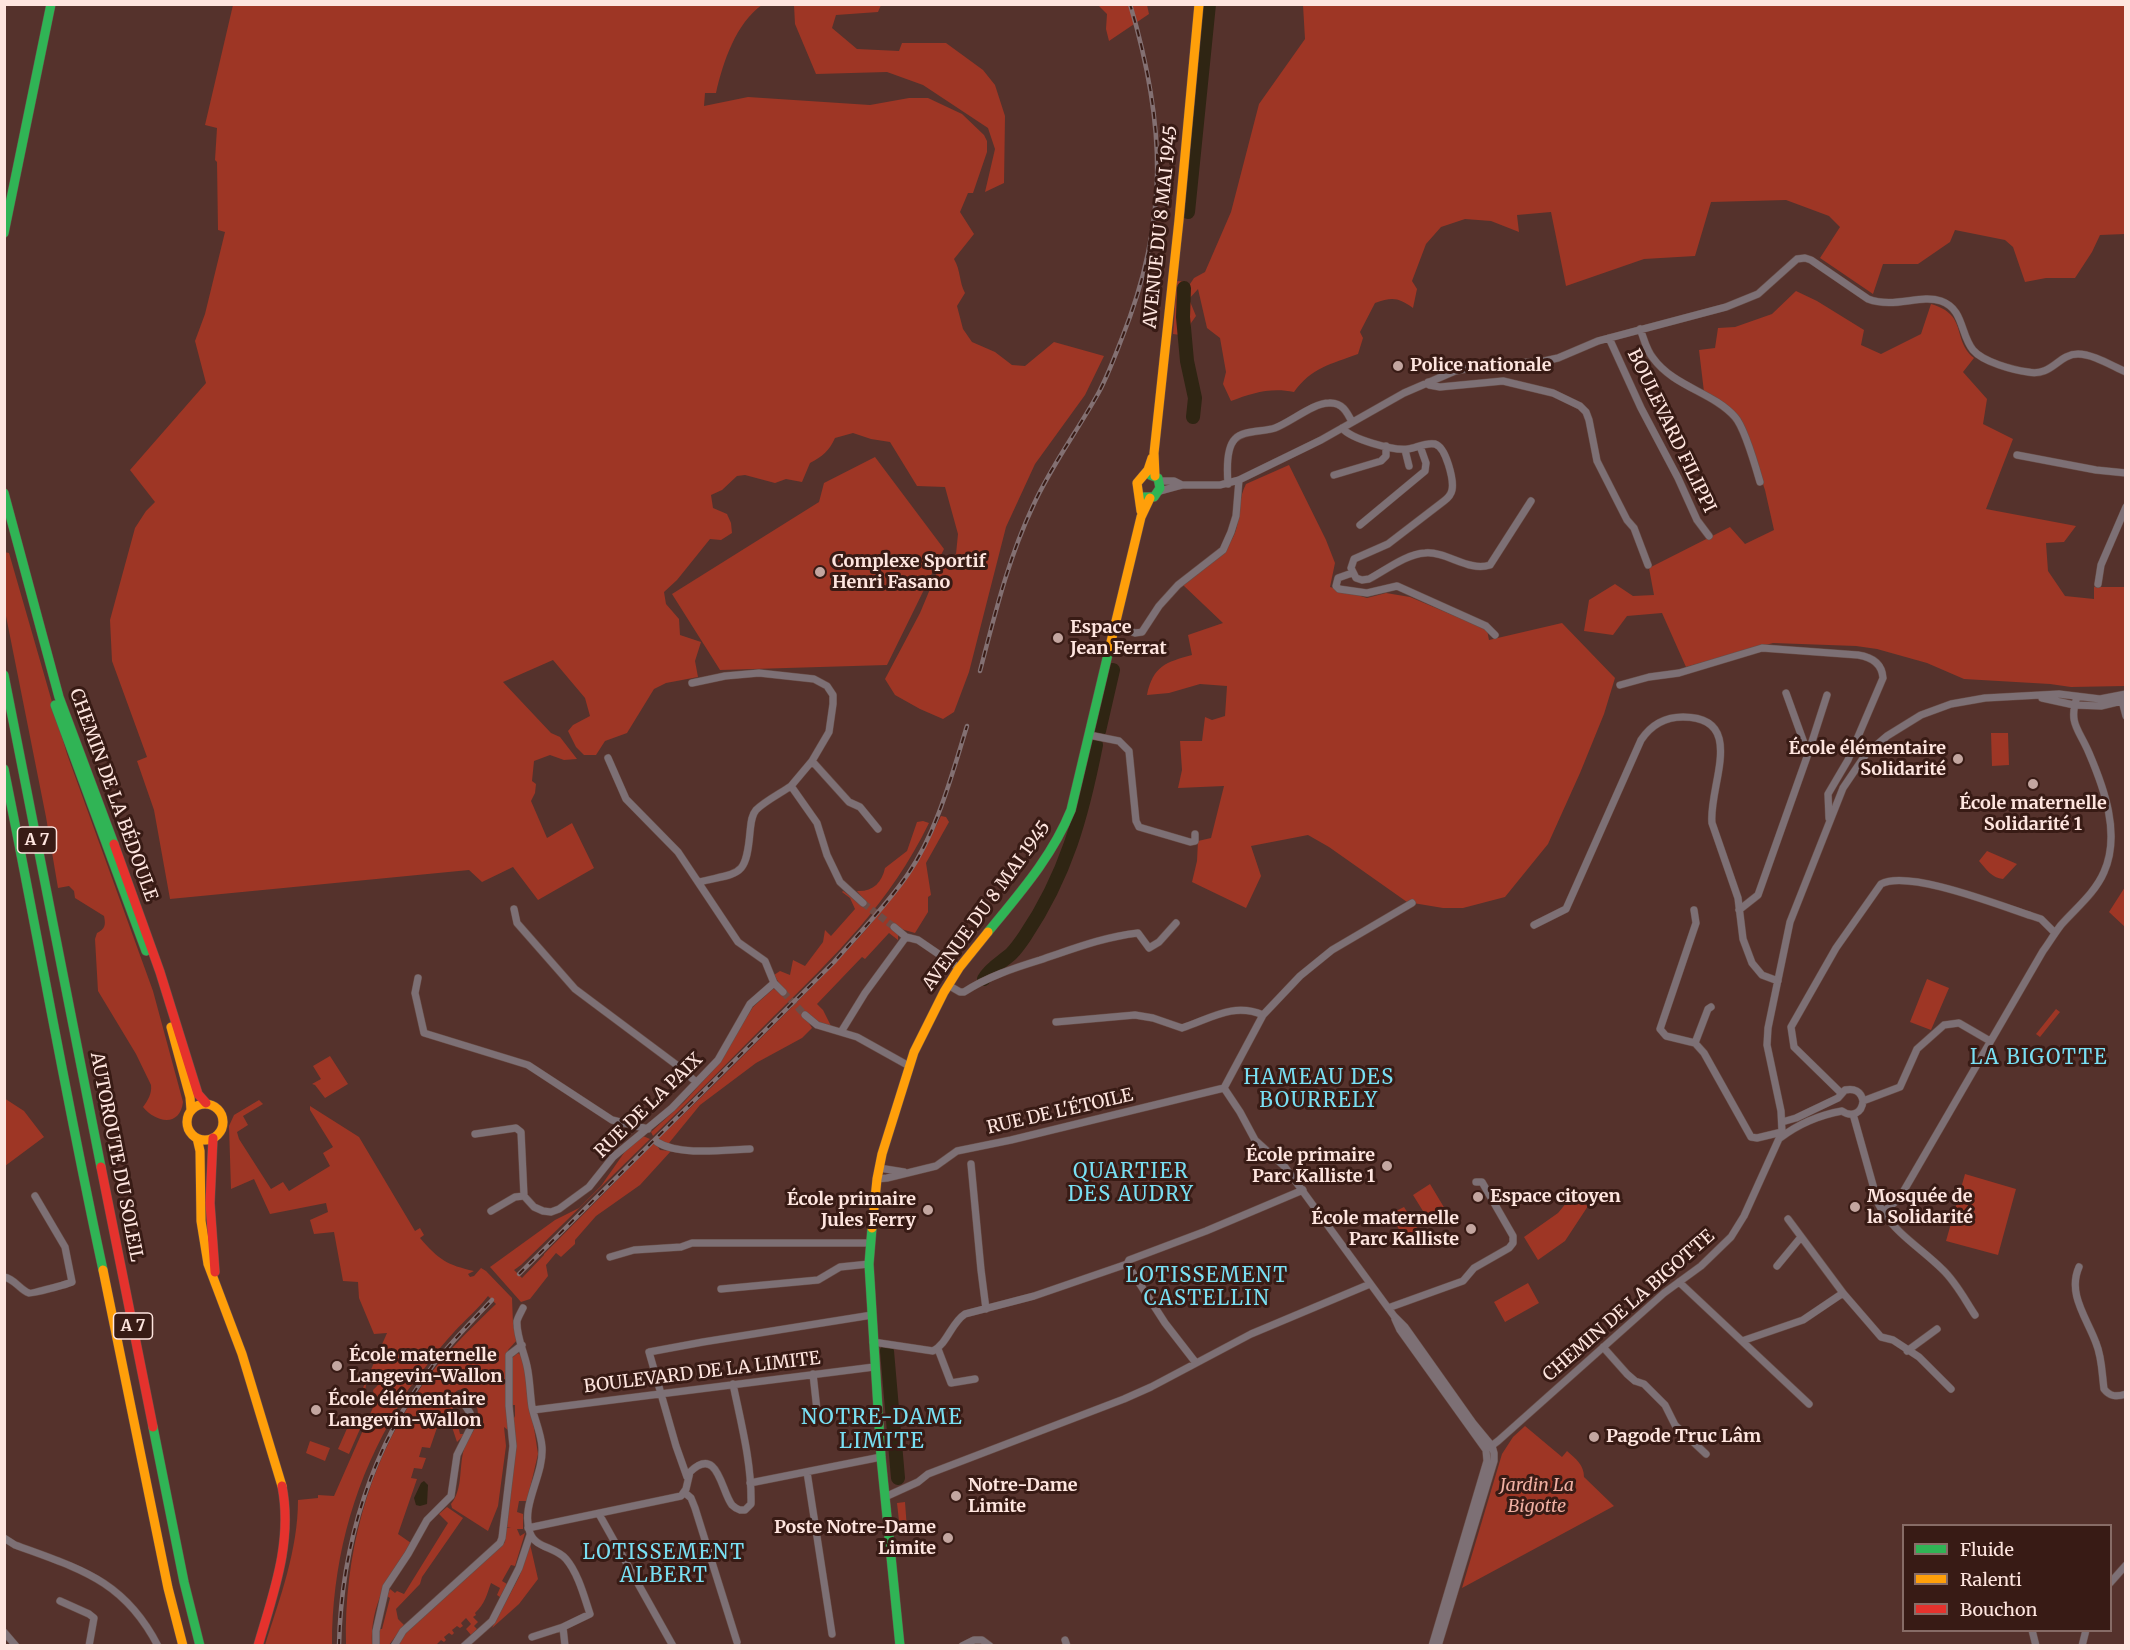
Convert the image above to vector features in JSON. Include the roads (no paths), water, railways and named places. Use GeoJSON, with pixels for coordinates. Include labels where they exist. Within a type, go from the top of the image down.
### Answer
{"type":"FeatureCollection","features":[{"type":"Feature","properties":{"kind":"main road"},"geometry":{"type":"LineString","coordinates":[[4,204],[45,4]]}},
{"type":"Feature","properties":{"kind":"main road"},"geometry":{"type":"LineString","coordinates":[[4,233],[51,4]]}},
{"type":"Feature","properties":{"kind":"main road","name":"AVENUE DU 8 MAI 1945"},"geometry":{"type":"LineString","coordinates":[[1142,476],[1148,470],[1154,453],[1199,4]]}},
{"type":"Feature","properties":{"kind":"main road","name":"AVENUE DU 8 MAI 1945"},"geometry":{"type":"LineString","coordinates":[[1154,453],[1158,483]]}},
{"type":"Feature","properties":{"kind":"main road"},"geometry":{"type":"LineString","coordinates":[[1149,474],[1158,483],[1157,494],[1145,496],[1137,483],[1142,476],[1149,474]]}},
{"type":"Feature","properties":{"kind":"main road","name":"CHEMIN DE LA BÉDOULE"},"geometry":{"type":"LineString","coordinates":[[4,493],[58,697],[137,907],[198,1094],[206,1103]]}},
{"type":"Feature","properties":{"kind":"main road","name":"AVENUE DU 8 MAI 1945"},"geometry":{"type":"LineString","coordinates":[[900,1646],[888,1496],[881,1457],[869,1264],[879,1168],[891,1119],[909,1066],[928,1021],[959,968],[1051,851],[1071,810],[1145,496]]}},
{"type":"Feature","properties":{"kind":"main road","name":"CHEMIN DE LA BÉDOULE"},"geometry":{"type":"LineString","coordinates":[[4,518],[53,700],[154,974],[171,1026],[189,1096],[190,1110]]}},
{"type":"Feature","properties":{"kind":"main road","name":"AUTOROUTE DU SOLEIL"},"geometry":{"type":"LineString","coordinates":[[4,675],[172,1525],[200,1646]]}},
{"type":"Feature","properties":{"kind":"main road","name":"AUTOROUTE DU SOLEIL"},"geometry":{"type":"LineString","coordinates":[[4,769],[83,1179],[168,1588],[183,1646]]}},
{"type":"Feature","properties":{"kind":"main road"},"geometry":{"type":"LineString","coordinates":[[206,1103],[217,1108],[223,1120],[219,1133],[205,1140],[192,1136],[186,1125],[190,1110],[206,1103]]}},
{"type":"Feature","properties":{"kind":"main road"},"geometry":{"type":"LineString","coordinates":[[213,1137],[210,1218],[211,1245],[218,1286]]}},
{"type":"Feature","properties":{"kind":"main road"},"geometry":{"type":"LineString","coordinates":[[197,1138],[200,1151],[203,1238],[208,1264],[242,1354],[283,1490],[285,1532],[282,1564],[258,1646]]}},
{"type":"Feature","properties":{"kind":"street"},"geometry":{"type":"LineString","coordinates":[[1158,483],[1174,481],[1182,485],[1210,486],[1239,480],[1296,453],[1390,400],[1455,371],[1558,358],[1640,328],[1725,307],[1758,294],[1792,262],[1805,258],[1868,299],[1878,303],[1941,301],[1958,315],[1972,349],[2007,367],[2030,373],[2041,373],[2066,357],[2080,354],[2126,372]]}},
{"type":"Feature","properties":{"kind":"street"},"geometry":{"type":"LineString","coordinates":[[1640,328],[1652,357],[1663,369],[1722,406],[1738,420],[1760,482]]}},
{"type":"Feature","properties":{"kind":"street","name":"BOULEVARD FILIPPI"},"geometry":{"type":"LineString","coordinates":[[1609,338],[1697,520],[1709,536]]}},
{"type":"Feature","properties":{"kind":"street"},"geometry":{"type":"LineString","coordinates":[[1428,382],[1429,385],[1440,387],[1503,381],[1553,393],[1580,406],[1586,412],[1589,420],[1597,460],[1627,520],[1634,528],[1648,565]]}},
{"type":"Feature","properties":{"kind":"street"},"geometry":{"type":"LineString","coordinates":[[1228,483],[1231,446],[1235,438],[1272,429],[1322,404],[1331,402],[1346,410],[1352,422]]}},
{"type":"Feature","properties":{"kind":"street"},"geometry":{"type":"LineString","coordinates":[[1342,428],[1349,435],[1405,450],[1433,443],[1438,445],[1444,452],[1453,488],[1450,496],[1407,532],[1388,544],[1354,559],[1351,568],[1356,578],[1369,579],[1411,556],[1426,553],[1478,566],[1490,565],[1531,501]]}},
{"type":"Feature","properties":{"kind":"street"},"geometry":{"type":"LineString","coordinates":[[1334,476],[1382,461],[1386,456],[1386,446]]}},
{"type":"Feature","properties":{"kind":"street"},"geometry":{"type":"LineString","coordinates":[[1360,525],[1425,471],[1426,463],[1420,446]]}},
{"type":"Feature","properties":{"kind":"street"},"geometry":{"type":"LineString","coordinates":[[1405,450],[1409,466]]}},
{"type":"Feature","properties":{"kind":"street"},"geometry":{"type":"LineString","coordinates":[[2017,454],[2126,474]]}},
{"type":"Feature","properties":{"kind":"street"},"geometry":{"type":"LineString","coordinates":[[1115,625],[1135,633],[1142,632],[1159,606],[1184,580],[1223,550],[1236,516],[1239,480]]}},
{"type":"Feature","properties":{"kind":"street"},"geometry":{"type":"LineString","coordinates":[[2098,584],[2101,565],[2126,507]]}},
{"type":"Feature","properties":{"kind":"street"},"geometry":{"type":"LineString","coordinates":[[1352,573],[1338,578],[1336,586],[1367,593],[1397,586],[1486,626],[1495,635]]}},
{"type":"Feature","properties":{"kind":"street"},"geometry":{"type":"LineString","coordinates":[[1620,685],[1649,677],[1678,673],[1762,648],[1858,655],[1873,659],[1883,671],[1883,678],[1848,760],[1828,794],[1830,821]]}},
{"type":"Feature","properties":{"kind":"street"},"geometry":{"type":"LineString","coordinates":[[692,682],[759,673],[814,680],[827,686],[833,695],[833,716],[829,732],[812,761],[791,786],[756,810],[751,820],[748,856],[741,869],[734,874],[699,882]]}},
{"type":"Feature","properties":{"kind":"street"},"geometry":{"type":"LineString","coordinates":[[1786,693],[1808,754]]}},
{"type":"Feature","properties":{"kind":"street","name":"CHEMIN DE LA BIGOTTE"},"geometry":{"type":"LineString","coordinates":[[1489,1448],[1603,1347],[1701,1266],[1731,1237],[1744,1216],[1781,1135],[1782,1122],[1767,1045],[1768,1028],[1790,922],[1843,788],[1866,754],[1887,736],[1921,715],[1951,704],[1984,698],[2059,694],[2075,701],[2123,697]]}},
{"type":"Feature","properties":{"kind":"street"},"geometry":{"type":"LineString","coordinates":[[1739,910],[1758,895],[1827,695]]}},
{"type":"Feature","properties":{"kind":"street"},"geometry":{"type":"LineString","coordinates":[[2123,697],[2126,716]]}},
{"type":"Feature","properties":{"kind":"street"},"geometry":{"type":"LineString","coordinates":[[1883,1212],[1899,1199],[2055,933],[2098,884],[2105,871],[2110,854],[2111,832],[2106,800],[2089,752],[2073,720],[2075,701]]}},
{"type":"Feature","properties":{"kind":"street"},"geometry":{"type":"LineString","coordinates":[[1534,925],[1566,909],[1647,731],[1665,719],[1677,717],[1700,719],[1710,724],[1718,733],[1722,743],[1711,811],[1712,823],[1738,898],[1743,939],[1752,963],[1762,975],[1778,981]]}},
{"type":"Feature","properties":{"kind":"street"},"geometry":{"type":"LineString","coordinates":[[1089,735],[1119,741],[1129,751],[1136,821],[1139,827],[1190,842],[1194,841],[1195,834]]}},
{"type":"Feature","properties":{"kind":"street"},"geometry":{"type":"LineString","coordinates":[[608,758],[627,799],[678,852],[738,942],[765,961],[774,983],[783,992]]}},
{"type":"Feature","properties":{"kind":"street"},"geometry":{"type":"LineString","coordinates":[[812,761],[849,802],[860,807],[878,829]]}},
{"type":"Feature","properties":{"kind":"street"},"geometry":{"type":"LineString","coordinates":[[791,786],[817,823],[827,855],[840,882],[863,903]]}},
{"type":"Feature","properties":{"kind":"street"},"geometry":{"type":"LineString","coordinates":[[1842,1112],[1838,1105],[1839,1096],[1794,1047],[1791,1027],[1836,948],[1881,884],[1888,881],[1907,880],[1950,890],[2032,916],[2041,920],[2055,933]]}},
{"type":"Feature","properties":{"kind":"street"},"geometry":{"type":"LineString","coordinates":[[1412,903],[1332,950],[1300,976],[1263,1016],[1224,1088],[1255,1140],[1285,1167],[1303,1190],[1394,1316],[1400,1330],[1494,1453],[1494,1461],[1438,1646]]}},
{"type":"Feature","properties":{"kind":"street"},"geometry":{"type":"LineString","coordinates":[[514,909],[517,923],[575,989],[696,1082]]}},
{"type":"Feature","properties":{"kind":"street"},"geometry":{"type":"LineString","coordinates":[[1694,910],[1696,923],[1660,1029],[1666,1036],[1695,1043],[1709,1061],[1751,1137],[1781,1135],[1842,1112],[1853,1114],[1861,1110],[1862,1096],[1855,1090],[1845,1090],[1839,1096],[1796,1118],[1782,1122]]}},
{"type":"Feature","properties":{"kind":"street"},"geometry":{"type":"LineString","coordinates":[[948,985],[964,992],[988,978],[1108,937],[1138,933],[1149,948],[1159,942],[1176,923]]}},
{"type":"Feature","properties":{"kind":"street"},"geometry":{"type":"LineString","coordinates":[[894,927],[906,937],[918,940],[959,968]]}},
{"type":"Feature","properties":{"kind":"street"},"geometry":{"type":"LineString","coordinates":[[842,1032],[865,993],[906,937]]}},
{"type":"Feature","properties":{"kind":"street"},"geometry":{"type":"LineString","coordinates":[[418,978],[415,993],[424,1033],[528,1065],[612,1120],[650,1135],[665,1147],[696,1150],[750,1149]]}},
{"type":"Feature","properties":{"kind":"street","name":"RUE DE LA PAIX"},"geometry":{"type":"LineString","coordinates":[[524,1196],[534,1207],[551,1212],[559,1209],[589,1187],[613,1157],[650,1135],[672,1108],[718,1060],[750,1004],[774,983]]}},
{"type":"Feature","properties":{"kind":"street"},"geometry":{"type":"LineString","coordinates":[[1695,1043],[1711,1007]]}},
{"type":"Feature","properties":{"kind":"street"},"geometry":{"type":"LineString","coordinates":[[1056,1022],[1135,1015],[1154,1018],[1182,1028],[1226,1011],[1254,1012],[1263,1016]]}},
{"type":"Feature","properties":{"kind":"street"},"geometry":{"type":"LineString","coordinates":[[805,1015],[817,1025],[842,1032],[869,1044],[909,1066]]}},
{"type":"Feature","properties":{"kind":"street"},"geometry":{"type":"LineString","coordinates":[[1863,1101],[1900,1087],[1917,1049],[1944,1026],[1959,1023],[1990,1041]]}},
{"type":"Feature","properties":{"kind":"street","name":"RUE DE L'ÉTOILE"},"geometry":{"type":"LineString","coordinates":[[877,1179],[936,1166],[957,1151],[1224,1088]]}},
{"type":"Feature","properties":{"kind":"street"},"geometry":{"type":"LineString","coordinates":[[1853,1114],[1878,1203],[1883,1212],[1897,1229],[1953,1281],[1975,1316]]}},
{"type":"Feature","properties":{"kind":"street"},"geometry":{"type":"LineString","coordinates":[[475,1134],[516,1128],[521,1132],[524,1196],[515,1197],[491,1211]]}},
{"type":"Feature","properties":{"kind":"street"},"geometry":{"type":"LineString","coordinates":[[971,1164],[986,1309]]}},
{"type":"Feature","properties":{"kind":"street","name":"RUE DE L'ÉTOILE"},"geometry":{"type":"LineString","coordinates":[[879,1168],[906,1173]]}},
{"type":"Feature","properties":{"kind":"street"},"geometry":{"type":"LineString","coordinates":[[1388,1308],[1463,1281],[1474,1268],[1509,1248],[1513,1243],[1513,1236],[1482,1182],[1476,1182]]}},
{"type":"Feature","properties":{"kind":"street"},"geometry":{"type":"LineString","coordinates":[[873,1342],[933,1352],[938,1349],[959,1318],[1034,1296],[1127,1264],[1129,1260],[1206,1232],[1303,1190]]}},
{"type":"Feature","properties":{"kind":"street"},"geometry":{"type":"LineString","coordinates":[[4,1277],[12,1279],[28,1293],[33,1294],[72,1282],[65,1247],[35,1196]]}},
{"type":"Feature","properties":{"kind":"street"},"geometry":{"type":"LineString","coordinates":[[1788,1219],[1843,1293],[1881,1337],[1893,1340],[1919,1357],[1951,1389]]}},
{"type":"Feature","properties":{"kind":"street"},"geometry":{"type":"LineString","coordinates":[[1777,1266],[1801,1237]]}},
{"type":"Feature","properties":{"kind":"street"},"geometry":{"type":"LineString","coordinates":[[610,1257],[634,1250],[681,1247],[692,1243],[870,1243]]}},
{"type":"Feature","properties":{"kind":"street"},"geometry":{"type":"LineString","coordinates":[[721,1289],[818,1280],[840,1267],[869,1264]]}},
{"type":"Feature","properties":{"kind":"street"},"geometry":{"type":"LineString","coordinates":[[1127,1264],[1165,1323],[1196,1363]]}},
{"type":"Feature","properties":{"kind":"street"},"geometry":{"type":"LineString","coordinates":[[2079,1267],[2075,1276],[2076,1297],[2097,1345],[2104,1389],[2114,1397],[2126,1394]]}},
{"type":"Feature","properties":{"kind":"street"},"geometry":{"type":"LineString","coordinates":[[1679,1282],[1809,1404]]}},
{"type":"Feature","properties":{"kind":"street"},"geometry":{"type":"LineString","coordinates":[[888,1496],[918,1482],[928,1474],[1124,1399],[1239,1340],[1370,1284]]}},
{"type":"Feature","properties":{"kind":"street"},"geometry":{"type":"LineString","coordinates":[[1742,1341],[1803,1320],[1843,1293]]}},
{"type":"Feature","properties":{"kind":"street"},"geometry":{"type":"LineString","coordinates":[[523,1308],[517,1319],[527,1368],[532,1410],[538,1425],[542,1449],[540,1467],[529,1505],[527,1519],[529,1532],[536,1543],[555,1550],[566,1559],[582,1590],[590,1614],[563,1627],[532,1637]]}},
{"type":"Feature","properties":{"kind":"street"},"geometry":{"type":"LineString","coordinates":[[687,1477],[660,1394],[650,1352],[703,1341],[872,1315]]}},
{"type":"Feature","properties":{"kind":"street"},"geometry":{"type":"LineString","coordinates":[[1907,1351],[1937,1329]]}},
{"type":"Feature","properties":{"kind":"street"},"geometry":{"type":"LineString","coordinates":[[394,1646],[403,1631],[500,1543],[513,1446],[509,1406],[509,1355],[522,1345]]}},
{"type":"Feature","properties":{"kind":"street"},"geometry":{"type":"LineString","coordinates":[[1603,1347],[1627,1374],[1635,1381],[1644,1384],[1665,1405],[1675,1425],[1706,1454]]}},
{"type":"Feature","properties":{"kind":"street"},"geometry":{"type":"LineString","coordinates":[[938,1349],[951,1383],[975,1378]]}},
{"type":"Feature","properties":{"kind":"street","name":"BOULEVARD DE LA LIMITE"},"geometry":{"type":"LineString","coordinates":[[532,1410],[874,1367]]}},
{"type":"Feature","properties":{"kind":"street"},"geometry":{"type":"LineString","coordinates":[[813,1374],[818,1419]]}},
{"type":"Feature","properties":{"kind":"street"},"geometry":{"type":"LineString","coordinates":[[529,1532],[681,1496],[687,1477],[693,1469],[708,1464],[719,1473],[732,1506],[746,1510],[751,1504],[750,1483],[746,1446],[733,1384]]}},
{"type":"Feature","properties":{"kind":"street"},"geometry":{"type":"LineString","coordinates":[[376,1646],[376,1631],[386,1587],[428,1520],[451,1496],[457,1455],[471,1427],[470,1413],[463,1402]]}},
{"type":"Feature","properties":{"kind":"street"},"geometry":{"type":"LineString","coordinates":[[1432,1646],[1489,1448]]}},
{"type":"Feature","properties":{"kind":"street"},"geometry":{"type":"LineString","coordinates":[[750,1483],[881,1457]]}},
{"type":"Feature","properties":{"kind":"street"},"geometry":{"type":"LineString","coordinates":[[807,1472],[832,1634]]}},
{"type":"Feature","properties":{"kind":"street"},"geometry":{"type":"LineString","coordinates":[[684,1492],[691,1498],[695,1508],[737,1642]]}},
{"type":"Feature","properties":{"kind":"street"},"geometry":{"type":"LineString","coordinates":[[599,1514],[673,1646]]}},
{"type":"Feature","properties":{"kind":"street"},"geometry":{"type":"LineString","coordinates":[[464,1646],[492,1621],[519,1568],[529,1532]]}},
{"type":"Feature","properties":{"kind":"street"},"geometry":{"type":"LineString","coordinates":[[4,1538],[15,1545],[91,1575],[119,1593],[137,1610],[158,1646]]}},
{"type":"Feature","properties":{"kind":"street"},"geometry":{"type":"LineString","coordinates":[[2112,1580],[2126,1565]]}},
{"type":"Feature","properties":{"kind":"street"},"geometry":{"type":"LineString","coordinates":[[60,1601],[94,1618],[89,1646]]}},
{"type":"Feature","properties":{"kind":"street"},"geometry":{"type":"LineString","coordinates":[[563,1627],[565,1646]]}},
{"type":"Feature","properties":{"kind":"street"},"geometry":{"type":"LineString","coordinates":[[4,1632],[16,1646]]}},
{"type":"Feature","properties":{"kind":"street"},"geometry":{"type":"LineString","coordinates":[[962,1646],[982,1640],[990,1646]]}},
{"type":"Feature","properties":{"kind":"waterway"},"geometry":{"type":"LineString","coordinates":[[1188,212],[1209,4]]}},
{"type":"Feature","properties":{"kind":"waterway"},"geometry":{"type":"LineString","coordinates":[[1184,288],[1183,317],[1187,361],[1195,398],[1193,417]]}},
{"type":"Feature","properties":{"kind":"waterway"},"geometry":{"type":"LineString","coordinates":[[1099,731],[1113,670]]}},
{"type":"Feature","properties":{"kind":"waterway"},"geometry":{"type":"LineString","coordinates":[[984,979],[1011,954],[1025,936],[1051,890],[1071,844],[1085,796],[1096,745]]}},
{"type":"Feature","properties":{"kind":"waterway"},"geometry":{"type":"LineString","coordinates":[[887,1351],[898,1478]]}},
{"type":"Feature","properties":{"kind":"tunnel"},"geometry":{"type":"LineString","coordinates":[[863,903],[894,927]]}},
{"type":"Feature","properties":{"kind":"tunnel"},"geometry":{"type":"LineString","coordinates":[[783,992],[805,1015]]}},
{"type":"Feature","properties":{"kind":"railway"},"geometry":{"type":"LineString","coordinates":[[980,671],[1003,587],[1024,526],[1040,491],[1105,379],[1137,295],[1148,253],[1155,212],[1156,132],[1151,91],[1130,4]]}},
{"type":"Feature","properties":{"kind":"railway"},"geometry":{"type":"LineString","coordinates":[[519,1274],[834,962],[891,897],[908,874],[927,840],[943,802],[967,726]]}},
{"type":"Feature","properties":{"kind":"railway"},"geometry":{"type":"LineString","coordinates":[[339,1646],[346,1571],[364,1498],[377,1462],[412,1395],[434,1364],[492,1300]]}},
{"type":"Feature","properties":{"kind":"place","name":"Police nationale"},"geometry":{"type":"Point","coordinates":[1398,366]}},
{"type":"Feature","properties":{"kind":"place","name":"Complexe Sportif Henri Fasano"},"geometry":{"type":"Point","coordinates":[820,572]}},
{"type":"Feature","properties":{"kind":"place","name":"Espace Jean Ferrat"},"geometry":{"type":"Point","coordinates":[1058,638]}},
{"type":"Feature","properties":{"kind":"place","name":"École élémentaire Solidarité"},"geometry":{"type":"Point","coordinates":[1958,759]}},
{"type":"Feature","properties":{"kind":"place","name":"École maternelle Solidarité 1"},"geometry":{"type":"Point","coordinates":[2033,784]}},
{"type":"Feature","properties":{"kind":"place","name":"École primaire Parc Kalliste 1"},"geometry":{"type":"Point","coordinates":[1387,1166]}},
{"type":"Feature","properties":{"kind":"place","name":"Espace citoyen"},"geometry":{"type":"Point","coordinates":[1478,1197]}},
{"type":"Feature","properties":{"kind":"place","name":"Mosquée de la Solidarité"},"geometry":{"type":"Point","coordinates":[1855,1207]}},
{"type":"Feature","properties":{"kind":"place","name":"École primaire Jules Ferry"},"geometry":{"type":"Point","coordinates":[928,1210]}},
{"type":"Feature","properties":{"kind":"place","name":"École maternelle Parc Kalliste"},"geometry":{"type":"Point","coordinates":[1471,1229]}},
{"type":"Feature","properties":{"kind":"place","name":"École maternelle Langevin-Wallon"},"geometry":{"type":"Point","coordinates":[337,1366]}},
{"type":"Feature","properties":{"kind":"place","name":"École élémentaire Langevin-Wallon"},"geometry":{"type":"Point","coordinates":[316,1410]}},
{"type":"Feature","properties":{"kind":"place","name":"Pagode Truc Lâm"},"geometry":{"type":"Point","coordinates":[1594,1437]}},
{"type":"Feature","properties":{"kind":"place","name":"Notre-Dame Limite"},"geometry":{"type":"Point","coordinates":[956,1496]}},
{"type":"Feature","properties":{"kind":"place","name":"Poste Notre-Dame Limite"},"geometry":{"type":"Point","coordinates":[948,1538]}},
{"type":"Feature","properties":{"kind":"district","name":"LA BIGOTTE"},"geometry":{"type":"Point","coordinates":[2039,1058]}},
{"type":"Feature","properties":{"kind":"district","name":"HAMEAU DES BOURRELY"},"geometry":{"type":"Point","coordinates":[1319,1090]}},
{"type":"Feature","properties":{"kind":"district","name":"QUARTIER DES AUDRY"},"geometry":{"type":"Point","coordinates":[1131,1184]}},
{"type":"Feature","properties":{"kind":"district","name":"LOTISSEMENT CASTELLIN"},"geometry":{"type":"Point","coordinates":[1207,1288]}},
{"type":"Feature","properties":{"kind":"district","name":"NOTRE-DAME LIMITE"},"geometry":{"type":"Point","coordinates":[882,1430]}},
{"type":"Feature","properties":{"kind":"district","name":"LOTISSEMENT ALBERT"},"geometry":{"type":"Point","coordinates":[664,1564]}},
{"type":"Feature","properties":{"kind":"park label","name":"Jardin La Bigotte"},"geometry":{"type":"Point","coordinates":[1537,1496]}}]}
